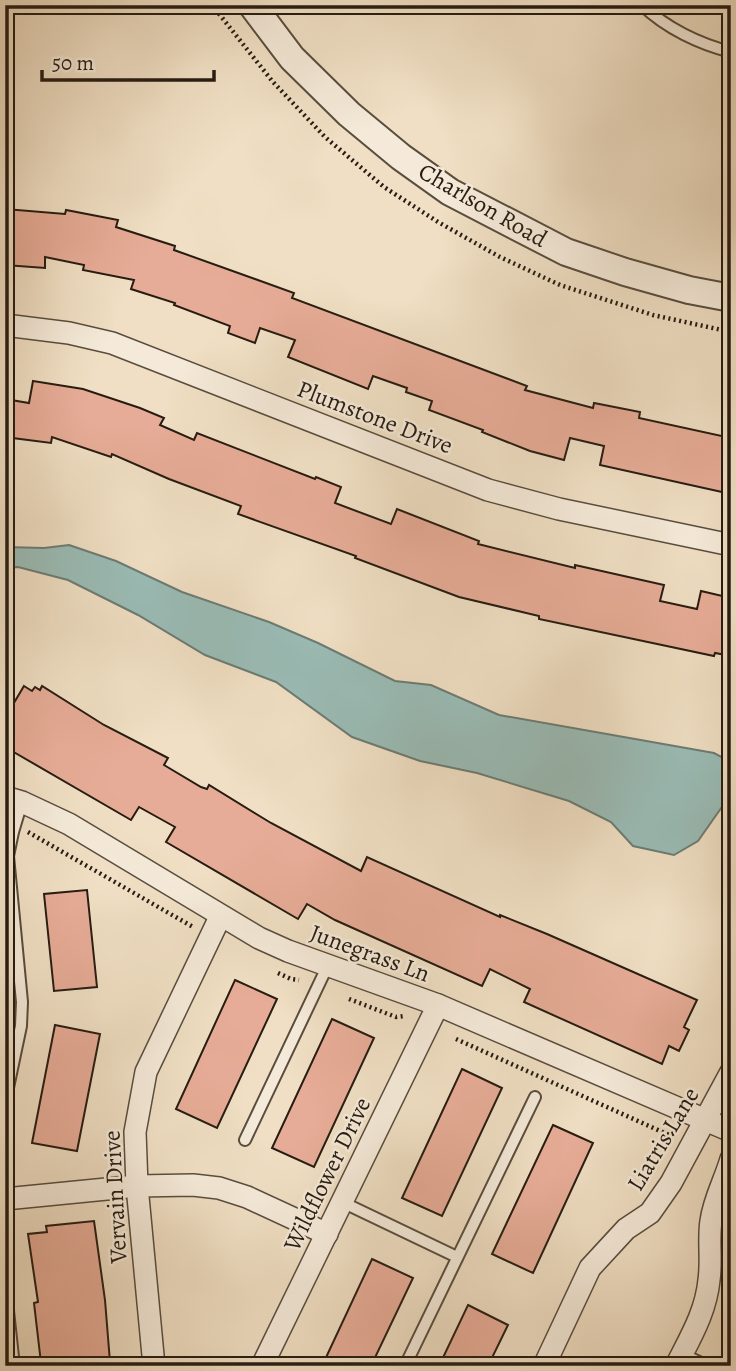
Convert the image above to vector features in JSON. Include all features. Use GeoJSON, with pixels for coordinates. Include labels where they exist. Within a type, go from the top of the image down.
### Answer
{"type":"FeatureCollection","features":[{"type":"Feature","properties":{"kind":"street","name":"Charlson Road"},"geometry":{"type":"LineString","coordinates":[[252,5],[292,58],[349,114],[401,157],[450,192],[566,252],[638,275],[731,298]]}},
{"type":"Feature","properties":{"kind":"street","name":"Plumstone Drive"},"geometry":{"type":"LineString","coordinates":[[5,325],[69,332],[112,343],[522,500],[731,545]]}},
{"type":"Feature","properties":{"kind":"street","name":"Junegrass Ln"},"geometry":{"type":"LineString","coordinates":[[14,799],[69,824],[219,917],[278,947],[438,1005],[731,1131]]}},
{"type":"Feature","properties":{"kind":"street","name":"Vervain Drive"},"geometry":{"type":"LineString","coordinates":[[154,1366],[137,1186],[135,1132],[146,1072],[219,917]]}},
{"type":"Feature","properties":{"kind":"street","name":"Wildflower Drive"},"geometry":{"type":"LineString","coordinates":[[262,1366],[438,1005]]}},
{"type":"Feature","properties":{"kind":"street","name":"Liatris Lane"},"geometry":{"type":"LineString","coordinates":[[544,1366],[590,1268],[626,1229],[650,1213],[671,1183],[731,1072]]}},
{"type":"Feature","properties":{"kind":"street"},"geometry":{"type":"LineString","coordinates":[[679,1360],[692,1339],[706,1297],[711,1258],[710,1222],[731,1159]]}},
{"type":"Feature","properties":{"kind":"street"},"geometry":{"type":"LineString","coordinates":[[5,1199],[137,1186],[193,1185],[219,1188],[247,1197],[327,1234]]}},
{"type":"Feature","properties":{"kind":"lane"},"geometry":{"type":"LineString","coordinates":[[642,5],[651,15],[694,40],[731,52]]}},
{"type":"Feature","properties":{"kind":"lane"},"geometry":{"type":"LineString","coordinates":[[5,1102],[21,1026],[22,1002],[8,856],[14,799]]}},
{"type":"Feature","properties":{"kind":"lane"},"geometry":{"type":"LineString","coordinates":[[246,1140],[328,965]]}},
{"type":"Feature","properties":{"kind":"lane"},"geometry":{"type":"LineString","coordinates":[[405,1366],[535,1097]]}},
{"type":"Feature","properties":{"kind":"lane"},"geometry":{"type":"LineString","coordinates":[[342,1202],[457,1257]]}},
{"type":"Feature","properties":{"kind":"lane"},"geometry":{"type":"LineString","coordinates":[[5,1283],[14,1366]]}},
{"type":"Feature","properties":{"kind":"lane"},"geometry":{"type":"LineString","coordinates":[[679,1360],[708,1366]]}},
{"type":"Feature","properties":{"kind":"water"},"geometry":{"type":"Polygon","coordinates":[[[69,545],[116,561],[182,592],[269,622],[395,681],[431,685],[499,715],[714,753],[731,762],[731,794],[698,841],[674,855],[633,846],[611,822],[569,801],[477,773],[420,761],[352,737],[276,682],[205,655],[138,615],[68,580],[18,567],[5,568],[5,547],[44,548],[69,545]]]}},
{"type":"Feature","properties":{"kind":"building"},"geometry":{"type":"Polygon","coordinates":[[[5,209],[65,214],[66,210],[118,220],[116,227],[175,246],[174,250],[294,293],[292,298],[527,386],[525,390],[593,408],[594,403],[640,412],[639,418],[731,438],[731,494],[600,465],[604,446],[570,438],[564,460],[530,451],[429,410],[432,401],[406,392],[407,388],[373,376],[368,389],[288,357],[295,340],[260,328],[255,343],[228,333],[230,326],[174,305],[175,303],[131,289],[134,280],[83,270],[84,265],[45,257],[45,268],[5,265],[5,209]]]}},
{"type":"Feature","properties":{"kind":"building"},"geometry":{"type":"Polygon","coordinates":[[[33,381],[83,389],[140,408],[164,418],[160,425],[194,440],[197,433],[315,479],[316,477],[341,487],[335,503],[391,524],[397,509],[479,541],[478,544],[575,568],[575,565],[664,585],[660,601],[697,609],[701,591],[731,598],[731,656],[715,653],[714,656],[539,619],[539,616],[459,597],[355,558],[356,556],[238,514],[241,506],[112,454],[111,457],[52,437],[51,443],[5,437],[5,399],[29,403],[33,381]]]}},
{"type":"Feature","properties":{"kind":"building"},"geometry":{"type":"Polygon","coordinates":[[[24,686],[32,691],[35,687],[40,690],[42,686],[104,725],[168,758],[164,765],[201,787],[207,789],[209,785],[271,823],[361,871],[367,857],[500,917],[547,934],[697,1000],[684,1027],[689,1030],[679,1051],[669,1046],[662,1064],[524,1002],[530,989],[490,969],[482,986],[335,920],[307,904],[298,919],[166,842],[175,827],[139,807],[131,820],[5,747],[5,718],[24,686]]]}},
{"type":"Feature","properties":{"kind":"building"},"geometry":{"type":"Polygon","coordinates":[[[87,890],[97,987],[54,991],[44,894],[87,890]]]}},
{"type":"Feature","properties":{"kind":"building"},"geometry":{"type":"Polygon","coordinates":[[[235,980],[277,999],[217,1128],[176,1109],[235,980]]]}},
{"type":"Feature","properties":{"kind":"building"},"geometry":{"type":"Polygon","coordinates":[[[332,1019],[374,1038],[314,1167],[272,1148],[332,1019]]]}},
{"type":"Feature","properties":{"kind":"building"},"geometry":{"type":"Polygon","coordinates":[[[55,1025],[100,1034],[77,1151],[32,1143],[55,1025]]]}},
{"type":"Feature","properties":{"kind":"building"},"geometry":{"type":"Polygon","coordinates":[[[462,1069],[502,1088],[442,1216],[402,1198],[462,1069]]]}},
{"type":"Feature","properties":{"kind":"building"},"geometry":{"type":"Polygon","coordinates":[[[553,1125],[593,1143],[533,1273],[492,1254],[553,1125]]]}},
{"type":"Feature","properties":{"kind":"building"},"geometry":{"type":"Polygon","coordinates":[[[94,1221],[110,1362],[72,1366],[60,1366],[60,1361],[41,1363],[34,1303],[38,1302],[28,1234],[47,1232],[46,1226],[94,1221]]]}},
{"type":"Feature","properties":{"kind":"building"},"geometry":{"type":"Polygon","coordinates":[[[372,1259],[413,1278],[371,1366],[322,1366],[372,1259]]]}},
{"type":"Feature","properties":{"kind":"building"},"geometry":{"type":"Polygon","coordinates":[[[468,1305],[508,1325],[488,1366],[439,1366],[468,1305]]]}}]}
